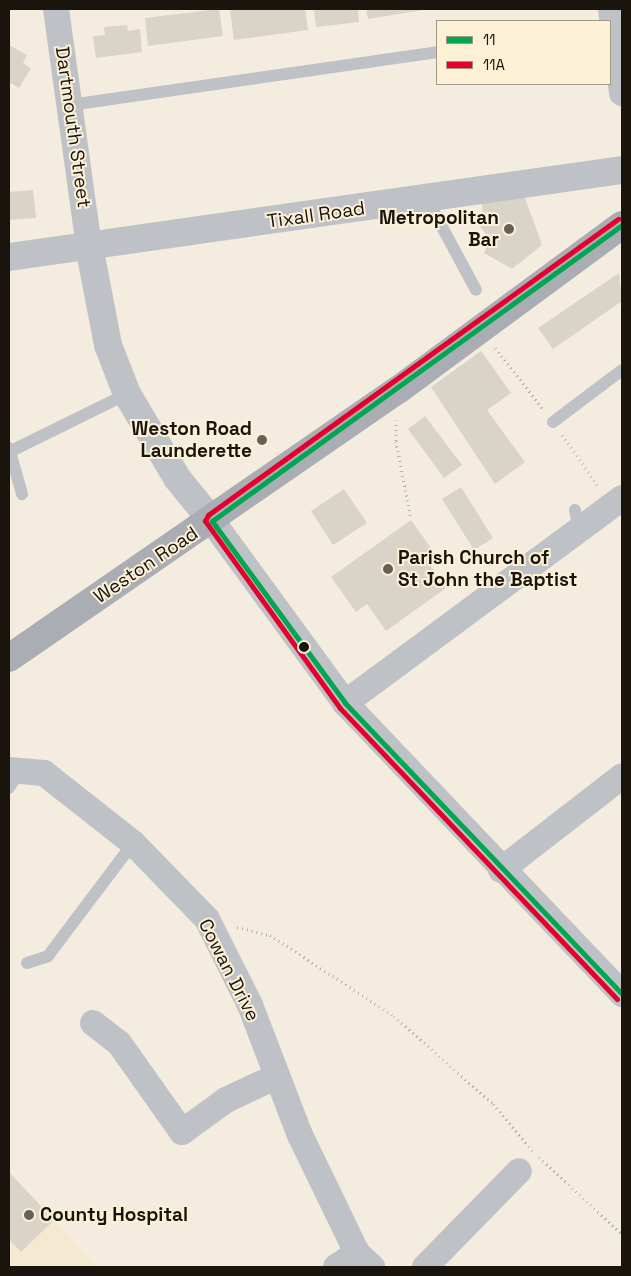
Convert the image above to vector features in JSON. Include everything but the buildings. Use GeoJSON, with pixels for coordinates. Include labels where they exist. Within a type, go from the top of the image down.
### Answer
{"type":"FeatureCollection","features":[{"type":"Feature","properties":{"kind":"highway","name":"Weston Road"},"geometry":{"type":"LineString","coordinates":[[9,658],[212,520],[398,390],[622,225]]}},
{"type":"Feature","properties":{"kind":"street","name":"Dartmouth Street"},"geometry":{"type":"LineString","coordinates":[[56,9],[89,246]]}},
{"type":"Feature","properties":{"kind":"street"},"geometry":{"type":"LineString","coordinates":[[611,21],[622,92]]}},
{"type":"Feature","properties":{"kind":"street","name":"Tixall Road"},"geometry":{"type":"LineString","coordinates":[[9,257],[427,200],[622,170]]}},
{"type":"Feature","properties":{"kind":"street"},"geometry":{"type":"LineString","coordinates":[[89,246],[108,345],[127,394],[177,478],[212,520],[344,703],[622,994]]}},
{"type":"Feature","properties":{"kind":"street"},"geometry":{"type":"LineString","coordinates":[[344,703],[577,520],[622,498]]}},
{"type":"Feature","properties":{"kind":"street","name":"Cowan Drive"},"geometry":{"type":"LineString","coordinates":[[12,776],[44,773],[133,843],[207,920],[250,1005],[277,1076],[355,1263]]}},
{"type":"Feature","properties":{"kind":"street"},"geometry":{"type":"LineString","coordinates":[[502,870],[622,776]]}},
{"type":"Feature","properties":{"kind":"street"},"geometry":{"type":"LineString","coordinates":[[92,1023],[119,1043],[182,1132],[226,1100],[277,1076]]}},
{"type":"Feature","properties":{"kind":"street"},"geometry":{"type":"LineString","coordinates":[[425,1267],[519,1171]]}},
{"type":"Feature","properties":{"kind":"lane"},"geometry":{"type":"LineString","coordinates":[[70,105],[436,52]]}},
{"type":"Feature","properties":{"kind":"lane"},"geometry":{"type":"LineString","coordinates":[[427,200],[476,290]]}},
{"type":"Feature","properties":{"kind":"lane"},"geometry":{"type":"LineString","coordinates":[[553,422],[622,370]]}},
{"type":"Feature","properties":{"kind":"lane"},"geometry":{"type":"LineString","coordinates":[[22,494],[9,450],[127,394]]}},
{"type":"Feature","properties":{"kind":"lane"},"geometry":{"type":"LineString","coordinates":[[27,963],[48,956],[133,843]]}},
{"type":"Feature","properties":{"kind":"path"},"geometry":{"type":"LineString","coordinates":[[398,390],[396,441],[411,520]]}},
{"type":"Feature","properties":{"kind":"path"},"geometry":{"type":"LineString","coordinates":[[207,920],[270,935],[394,1016],[493,1104],[534,1152],[622,1234]]}},
{"type":"Feature","properties":{"kind":"shaded area","name":"County Hospital"},"geometry":{"type":"Polygon","coordinates":[[[9,1172],[54,1220],[97,1267],[9,1267],[9,1172]]]}},
{"type":"Feature","properties":{"kind":"transit line","name":"11A"},"geometry":{"type":"LineString","coordinates":[[617,999],[340,708],[205,521],[208,515],[618,219]]}},
{"type":"Feature","properties":{"kind":"transit line","name":"11"},"geometry":{"type":"LineString","coordinates":[[622,225],[212,521],[345,703],[622,994]]}},
{"type":"Feature","properties":{"kind":"place","name":"Metropolitan Bar"},"geometry":{"type":"Point","coordinates":[509,229]}},
{"type":"Feature","properties":{"kind":"place","name":"Weston Road Launderette"},"geometry":{"type":"Point","coordinates":[262,440]}},
{"type":"Feature","properties":{"kind":"place","name":"Parish Church of St John the Baptist"},"geometry":{"type":"Point","coordinates":[388,569]}},
{"type":"Feature","properties":{"kind":"place","name":"County Hospital"},"geometry":{"type":"Point","coordinates":[29,1215]}}]}
